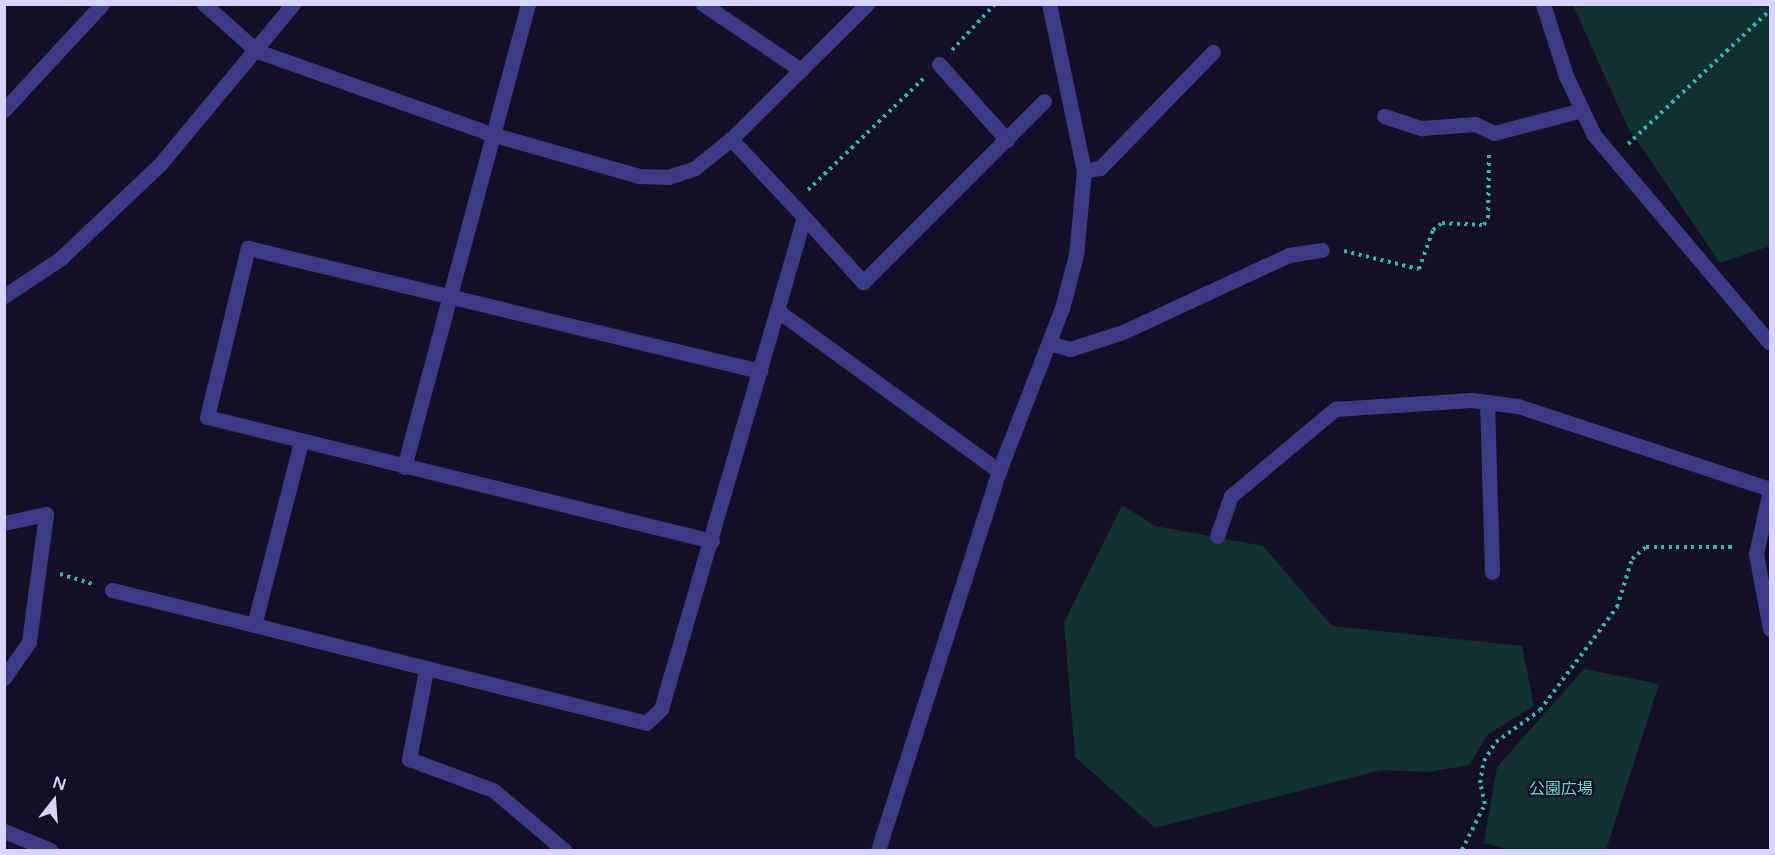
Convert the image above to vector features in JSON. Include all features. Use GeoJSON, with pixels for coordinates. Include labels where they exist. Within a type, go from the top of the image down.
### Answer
{"type":"FeatureCollection","features":[{"type":"Feature","properties":{"kind":"street"},"geometry":{"type":"LineString","coordinates":[[4,110],[102,4]]}},
{"type":"Feature","properties":{"kind":"street"},"geometry":{"type":"LineString","coordinates":[[204,4],[257,51],[491,134],[639,176],[668,177],[695,168],[731,139],[867,4]]}},
{"type":"Feature","properties":{"kind":"street"},"geometry":{"type":"LineString","coordinates":[[4,296],[60,259],[160,162],[257,51],[293,4]]}},
{"type":"Feature","properties":{"kind":"street"},"geometry":{"type":"LineString","coordinates":[[404,467],[491,134],[528,4]]}},
{"type":"Feature","properties":{"kind":"street"},"geometry":{"type":"LineString","coordinates":[[704,4],[801,70]]}},
{"type":"Feature","properties":{"kind":"street"},"geometry":{"type":"LineString","coordinates":[[878,850],[999,471],[1049,343],[1076,255],[1084,171],[1049,4]]}},
{"type":"Feature","properties":{"kind":"street"},"geometry":{"type":"LineString","coordinates":[[1543,4],[1582,110],[1612,159],[1770,343]]}},
{"type":"Feature","properties":{"kind":"street"},"geometry":{"type":"LineString","coordinates":[[1084,171],[1100,168],[1213,52]]}},
{"type":"Feature","properties":{"kind":"street"},"geometry":{"type":"LineString","coordinates":[[939,64],[1006,140]]}},
{"type":"Feature","properties":{"kind":"street"},"geometry":{"type":"LineString","coordinates":[[731,139],[863,282],[1044,101]]}},
{"type":"Feature","properties":{"kind":"street"},"geometry":{"type":"LineString","coordinates":[[1384,116],[1422,128],[1475,124],[1494,133],[1582,110]]}},
{"type":"Feature","properties":{"kind":"street"},"geometry":{"type":"LineString","coordinates":[[112,590],[646,723],[661,709],[712,541],[804,217]]}},
{"type":"Feature","properties":{"kind":"street"},"geometry":{"type":"LineString","coordinates":[[712,541],[301,442],[207,417],[248,248],[760,371]]}},
{"type":"Feature","properties":{"kind":"street"},"geometry":{"type":"LineString","coordinates":[[1049,343],[1070,350],[1123,332],[1289,255],[1322,250]]}},
{"type":"Feature","properties":{"kind":"street"},"geometry":{"type":"LineString","coordinates":[[778,311],[999,471]]}},
{"type":"Feature","properties":{"kind":"street"},"geometry":{"type":"LineString","coordinates":[[1488,402],[1492,572]]}},
{"type":"Feature","properties":{"kind":"street"},"geometry":{"type":"LineString","coordinates":[[1217,536],[1231,496],[1335,409],[1488,402],[1518,406],[1770,490],[1757,547],[1770,628]]}},
{"type":"Feature","properties":{"kind":"street"},"geometry":{"type":"LineString","coordinates":[[254,625],[301,442]]}},
{"type":"Feature","properties":{"kind":"street"},"geometry":{"type":"LineString","coordinates":[[4,523],[46,514],[30,642],[4,678]]}},
{"type":"Feature","properties":{"kind":"street"},"geometry":{"type":"LineString","coordinates":[[426,670],[409,759],[493,789],[564,850]]}},
{"type":"Feature","properties":{"kind":"street"},"geometry":{"type":"LineString","coordinates":[[4,831],[50,850]]}},
{"type":"Feature","properties":{"kind":"path"},"geometry":{"type":"LineString","coordinates":[[793,204],[939,64],[995,4]]}},
{"type":"Feature","properties":{"kind":"path"},"geometry":{"type":"LineString","coordinates":[[1612,159],[1770,10]]}},
{"type":"Feature","properties":{"kind":"path"},"geometry":{"type":"LineString","coordinates":[[1322,250],[1419,268],[1433,230],[1442,223],[1484,225],[1486,165],[1494,133]]}},
{"type":"Feature","properties":{"kind":"path"},"geometry":{"type":"LineString","coordinates":[[1462,850],[1485,804],[1480,783],[1484,761],[1496,742],[1540,710],[1617,607],[1632,559],[1646,547],[1757,547]]}},
{"type":"Feature","properties":{"kind":"path"},"geometry":{"type":"LineString","coordinates":[[39,567],[112,590]]}},
{"type":"Feature","properties":{"kind":"green space"},"geometry":{"type":"Polygon","coordinates":[[[1573,5],[1770,5],[1770,246],[1720,263],[1627,126],[1573,5]]]}},
{"type":"Feature","properties":{"kind":"green space"},"geometry":{"type":"Polygon","coordinates":[[[1122,505],[1155,526],[1263,546],[1332,626],[1522,646],[1534,706],[1488,734],[1469,765],[1428,772],[1381,770],[1155,828],[1075,757],[1064,623],[1122,505]]]}},
{"type":"Feature","properties":{"kind":"green space","name":"公園広場"},"geometry":{"type":"Polygon","coordinates":[[[1584,669],[1659,684],[1606,850],[1511,850],[1484,843],[1497,767],[1584,669]]]}}]}
